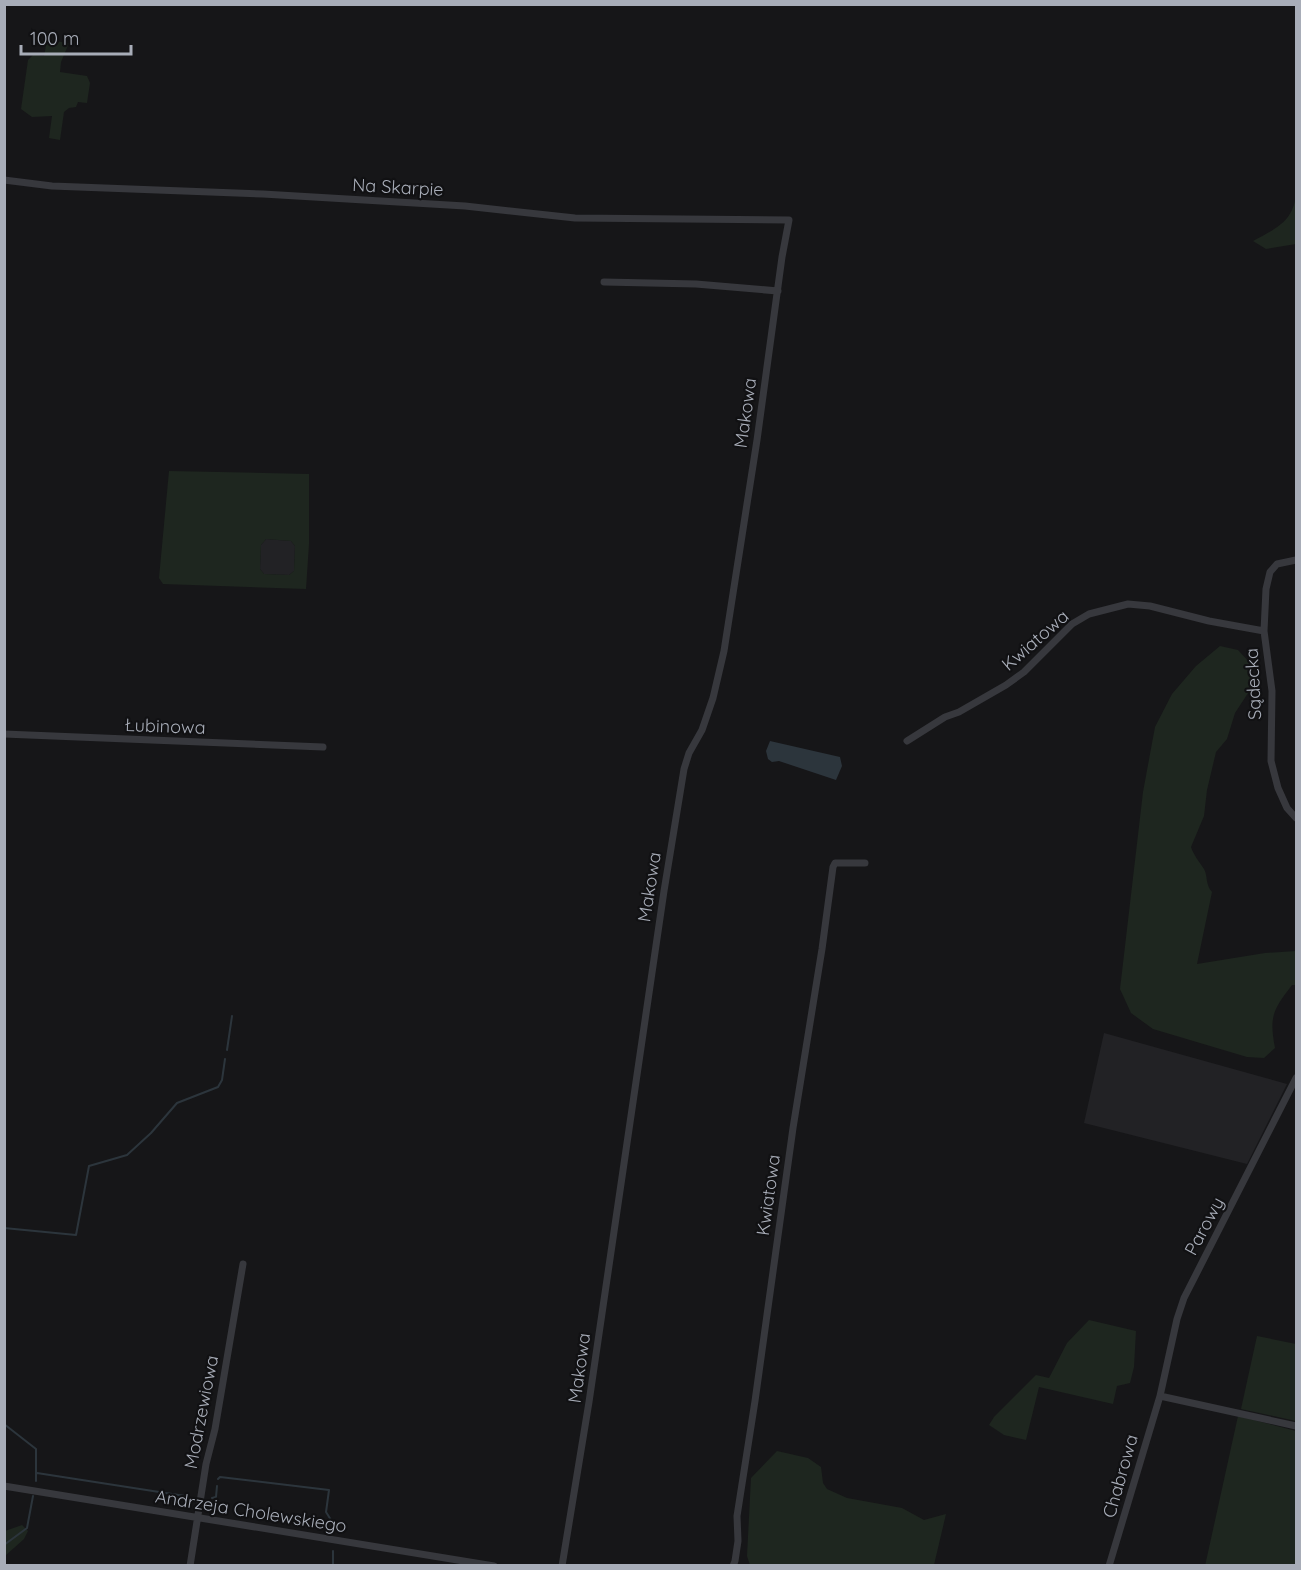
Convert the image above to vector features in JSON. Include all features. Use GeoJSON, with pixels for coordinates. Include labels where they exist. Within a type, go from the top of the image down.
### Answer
{"type":"FeatureCollection","features":[{"type":"Feature","properties":{"kind":"street","name":"Na Skarpie"},"geometry":{"type":"LineString","coordinates":[[4,180],[52,186],[263,194],[465,206],[575,218],[789,220]]}},
{"type":"Feature","properties":{"kind":"street","name":"Makowa"},"geometry":{"type":"LineString","coordinates":[[562,1566],[589,1402],[684,769],[689,753],[702,730],[713,698],[724,651],[789,220]]}},
{"type":"Feature","properties":{"kind":"street"},"geometry":{"type":"LineString","coordinates":[[604,282],[696,284],[778,291]]}},
{"type":"Feature","properties":{"kind":"street","name":"Sądecka"},"geometry":{"type":"LineString","coordinates":[[1296,560],[1277,564],[1270,572],[1266,589],[1264,630],[1272,691],[1271,761],[1278,788],[1287,808],[1296,818]]}},
{"type":"Feature","properties":{"kind":"street","name":"Kwiatowa"},"geometry":{"type":"LineString","coordinates":[[907,741],[945,717],[959,712],[1006,686],[1024,672],[1072,624],[1089,614],[1128,604],[1150,606],[1209,621],[1264,630]]}},
{"type":"Feature","properties":{"kind":"street","name":"Łubinowa"},"geometry":{"type":"LineString","coordinates":[[4,734],[323,747]]}},
{"type":"Feature","properties":{"kind":"street","name":"Kwiatowa"},"geometry":{"type":"LineString","coordinates":[[735,1564],[738,1541],[737,1516],[833,867],[835,863],[864,863]]}},
{"type":"Feature","properties":{"kind":"street","name":"Parowy"},"geometry":{"type":"LineString","coordinates":[[1160,1396],[1177,1319],[1184,1298],[1296,1078]]}},
{"type":"Feature","properties":{"kind":"street","name":"Modrzewiowa"},"geometry":{"type":"LineString","coordinates":[[190,1566],[206,1464],[215,1429],[243,1264]]}},
{"type":"Feature","properties":{"kind":"street"},"geometry":{"type":"LineString","coordinates":[[1160,1396],[1296,1426]]}},
{"type":"Feature","properties":{"kind":"street","name":"Chabrowa"},"geometry":{"type":"LineString","coordinates":[[1109,1566],[1160,1396]]}},
{"type":"Feature","properties":{"kind":"street","name":"Andrzeja Cholewskiego"},"geometry":{"type":"LineString","coordinates":[[4,1486],[494,1566]]}},
{"type":"Feature","properties":{"kind":"shaded area"},"geometry":{"type":"Polygon","coordinates":[[[47,40],[69,43],[61,62],[60,72],[87,76],[90,83],[87,103],[78,102],[76,107],[64,112],[60,140],[49,138],[52,116],[32,117],[21,109],[28,60],[33,55],[44,56],[47,40]]]}},
{"type":"Feature","properties":{"kind":"shaded area"},"geometry":{"type":"Polygon","coordinates":[[[1296,195],[1296,244],[1266,249],[1253,241],[1282,224],[1291,212],[1296,195]]]}},
{"type":"Feature","properties":{"kind":"shaded area"},"geometry":{"type":"Polygon","coordinates":[[[169,471],[309,474],[309,544],[306,589],[163,584],[159,578],[169,471]],[[266,539],[261,545],[260,569],[264,574],[289,575],[294,571],[295,546],[291,541],[266,539]]]}},
{"type":"Feature","properties":{"kind":"shaded area"},"geometry":{"type":"Polygon","coordinates":[[[266,539],[291,541],[295,546],[294,571],[289,575],[264,574],[260,569],[261,545],[266,539]]]}},
{"type":"Feature","properties":{"kind":"shaded area"},"geometry":{"type":"Polygon","coordinates":[[[1220,646],[1238,650],[1250,663],[1250,690],[1235,713],[1227,739],[1216,752],[1207,790],[1204,816],[1191,847],[1204,869],[1208,886],[1212,892],[1197,964],[1265,953],[1296,951],[1296,985],[1292,985],[1277,1007],[1272,1028],[1275,1048],[1264,1058],[1247,1057],[1153,1029],[1131,1013],[1120,989],[1143,792],[1155,727],[1172,694],[1196,666],[1220,646]]]}},
{"type":"Feature","properties":{"kind":"shaded area"},"geometry":{"type":"Polygon","coordinates":[[[770,741],[840,757],[842,766],[836,780],[779,761],[772,762],[768,759],[766,751],[770,741]]]}},
{"type":"Feature","properties":{"kind":"shaded area"},"geometry":{"type":"Polygon","coordinates":[[[1104,1033],[1287,1084],[1247,1164],[1084,1123],[1104,1033]]]}},
{"type":"Feature","properties":{"kind":"shaded area"},"geometry":{"type":"Polygon","coordinates":[[[1089,1320],[1136,1331],[1134,1367],[1130,1383],[1117,1386],[1113,1404],[1039,1387],[1026,1440],[1004,1435],[989,1425],[994,1417],[1036,1375],[1049,1378],[1067,1343],[1089,1320]]]}},
{"type":"Feature","properties":{"kind":"shaded area"},"geometry":{"type":"Polygon","coordinates":[[[1257,1336],[1296,1344],[1296,1421],[1241,1409],[1257,1336]]]}},
{"type":"Feature","properties":{"kind":"shaded area"},"geometry":{"type":"Polygon","coordinates":[[[1238,1416],[1296,1431],[1296,1565],[1205,1566],[1238,1416]]]}},
{"type":"Feature","properties":{"kind":"shaded area"},"geometry":{"type":"Polygon","coordinates":[[[777,1451],[808,1458],[821,1467],[823,1483],[827,1489],[847,1498],[902,1508],[924,1520],[946,1514],[934,1565],[750,1565],[747,1556],[751,1478],[777,1451]]]}},
{"type":"Feature","properties":{"kind":"shaded area"},"geometry":{"type":"Polygon","coordinates":[[[22,1525],[28,1531],[24,1539],[5,1556],[5,1531],[22,1525]]]}},
{"type":"Feature","properties":{"kind":"waterway"},"geometry":{"type":"LineString","coordinates":[[227,1050],[232,1016]]}},
{"type":"Feature","properties":{"kind":"waterway"},"geometry":{"type":"LineString","coordinates":[[4,1228],[76,1235],[89,1166],[127,1155],[151,1133],[177,1103],[218,1087],[222,1080],[225,1059]]}},
{"type":"Feature","properties":{"kind":"waterway"},"geometry":{"type":"LineString","coordinates":[[4,1424],[36,1449],[36,1481]]}},
{"type":"Feature","properties":{"kind":"waterway"},"geometry":{"type":"LineString","coordinates":[[37,1473],[185,1496]]}},
{"type":"Feature","properties":{"kind":"waterway"},"geometry":{"type":"LineString","coordinates":[[218,1479],[220,1477],[329,1490],[326,1512],[332,1526]]}},
{"type":"Feature","properties":{"kind":"waterway"},"geometry":{"type":"LineString","coordinates":[[212,1498],[216,1497],[217,1486]]}},
{"type":"Feature","properties":{"kind":"waterway"},"geometry":{"type":"LineString","coordinates":[[4,1545],[27,1528],[33,1496]]}},
{"type":"Feature","properties":{"kind":"waterway"},"geometry":{"type":"LineString","coordinates":[[333,1551],[333,1566]]}}]}
